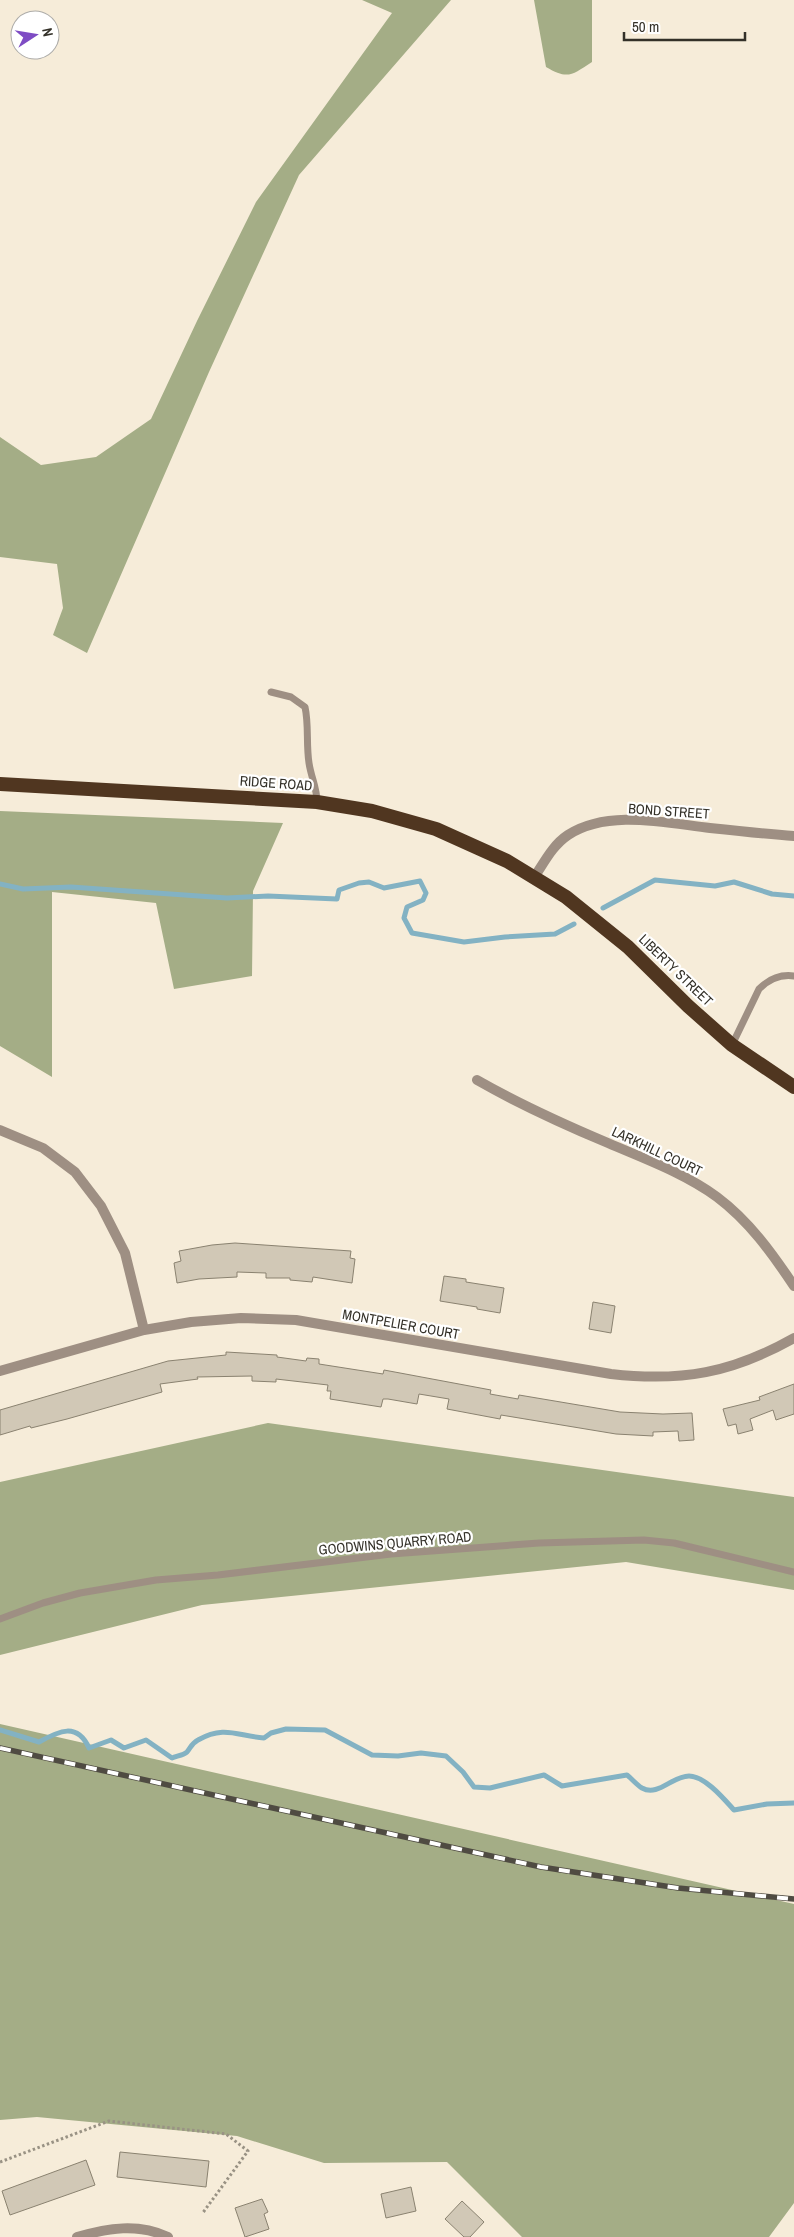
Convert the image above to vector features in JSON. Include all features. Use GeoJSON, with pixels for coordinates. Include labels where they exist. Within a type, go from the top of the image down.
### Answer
{"type":"FeatureCollection","features":[{"type":"Feature","properties":{"kind":"highway","name":"RIDGE ROAD"},"geometry":{"type":"LineString","coordinates":[[0,784],[317,802],[372,811],[411,821],[477,846],[535,876]]}},
{"type":"Feature","properties":{"kind":"highway","name":"LIBERTY STREET"},"geometry":{"type":"LineString","coordinates":[[535,876],[589,914],[628,946],[688,1006],[732,1045],[794,1087]]}},
{"type":"Feature","properties":{"kind":"street","name":"BOND STREET"},"geometry":{"type":"LineString","coordinates":[[535,876],[553,848],[560,842],[579,829],[598,823],[642,821],[794,836]]}},
{"type":"Feature","properties":{"kind":"street","name":"LARKHILL COURT"},"geometry":{"type":"LineString","coordinates":[[477,1080],[521,1105],[681,1176],[717,1197],[744,1220],[770,1250],[794,1286]]}},
{"type":"Feature","properties":{"kind":"street"},"geometry":{"type":"LineString","coordinates":[[0,1130],[43,1148],[75,1172],[100,1206],[125,1253],[144,1330]]}},
{"type":"Feature","properties":{"kind":"street","name":"MONTPELIER COURT"},"geometry":{"type":"LineString","coordinates":[[0,1371],[144,1330],[191,1322],[241,1318],[296,1320],[648,1379],[706,1373],[736,1366],[794,1338]]}},
{"type":"Feature","properties":{"kind":"street"},"geometry":{"type":"LineString","coordinates":[[77,2237],[98,2231],[132,2228],[147,2230],[168,2237]]}},
{"type":"Feature","properties":{"kind":"lane"},"geometry":{"type":"LineString","coordinates":[[271,692],[291,697],[305,707],[308,722],[309,764],[317,791],[317,802]]}},
{"type":"Feature","properties":{"kind":"lane"},"geometry":{"type":"LineString","coordinates":[[732,1045],[759,989],[766,982],[775,978],[794,976]]}},
{"type":"Feature","properties":{"kind":"lane","name":"GOODWINS QUARRY ROAD"},"geometry":{"type":"LineString","coordinates":[[0,1619],[62,1598],[156,1580],[218,1575],[391,1554],[539,1543],[644,1540],[674,1544],[794,1572]]}},
{"type":"Feature","properties":{"kind":"path"},"geometry":{"type":"LineString","coordinates":[[0,2162],[109,2121],[226,2134],[248,2151],[202,2214]]}},
{"type":"Feature","properties":{"kind":"green space"},"geometry":{"type":"Polygon","coordinates":[[[362,0],[451,0],[299,175],[209,372],[87,653],[53,635],[63,608],[57,564],[0,557],[0,437],[41,465],[96,457],[151,419],[256,202],[392,13],[362,0]]]}},
{"type":"Feature","properties":{"kind":"green space"},"geometry":{"type":"Polygon","coordinates":[[[534,0],[592,0],[592,62],[574,73],[565,75],[546,67],[534,0]]]}},
{"type":"Feature","properties":{"kind":"green space"},"geometry":{"type":"Polygon","coordinates":[[[0,811],[283,823],[253,891],[252,976],[174,989],[156,903],[52,892],[52,1077],[0,1046],[0,811]]]}},
{"type":"Feature","properties":{"kind":"green space"},"geometry":{"type":"Polygon","coordinates":[[[268,1423],[794,1497],[794,1590],[626,1562],[202,1605],[0,1655],[0,1482],[268,1423]]]}},
{"type":"Feature","properties":{"kind":"green space"},"geometry":{"type":"Polygon","coordinates":[[[0,1724],[794,1904],[794,2203],[769,2237],[522,2237],[447,2162],[324,2163],[237,2136],[37,2117],[0,2120],[0,1724]]]}},
{"type":"Feature","properties":{"kind":"building"},"geometry":{"type":"Polygon","coordinates":[[[235,1243],[351,1251],[350,1258],[355,1259],[352,1283],[313,1277],[312,1282],[290,1280],[290,1278],[266,1278],[266,1273],[237,1272],[237,1277],[199,1279],[177,1283],[174,1263],[181,1261],[179,1251],[235,1243]]]}},
{"type":"Feature","properties":{"kind":"building"},"geometry":{"type":"Polygon","coordinates":[[[444,1276],[466,1279],[466,1282],[504,1288],[500,1313],[440,1301],[444,1276]]]}},
{"type":"Feature","properties":{"kind":"building"},"geometry":{"type":"Polygon","coordinates":[[[593,1302],[615,1306],[611,1333],[589,1329],[593,1302]]]}},
{"type":"Feature","properties":{"kind":"building"},"geometry":{"type":"Polygon","coordinates":[[[226,1352],[277,1355],[277,1357],[306,1361],[307,1358],[319,1359],[319,1364],[383,1374],[384,1370],[491,1390],[490,1394],[518,1399],[519,1395],[620,1412],[692,1413],[694,1440],[679,1441],[678,1431],[653,1432],[653,1436],[616,1434],[501,1415],[500,1419],[447,1409],[449,1399],[419,1394],[417,1404],[383,1399],[381,1407],[330,1399],[331,1391],[327,1391],[328,1385],[276,1379],[276,1382],[252,1381],[252,1376],[197,1377],[198,1379],[160,1384],[162,1392],[67,1419],[31,1428],[30,1426],[0,1435],[0,1410],[168,1361],[226,1355],[226,1352]]]}},
{"type":"Feature","properties":{"kind":"building"},"geometry":{"type":"Polygon","coordinates":[[[794,1384],[794,1414],[776,1420],[773,1410],[750,1419],[753,1430],[738,1434],[736,1424],[728,1426],[723,1409],[760,1400],[759,1397],[794,1384]]]}},
{"type":"Feature","properties":{"kind":"building"},"geometry":{"type":"Polygon","coordinates":[[[120,2152],[209,2161],[206,2187],[117,2177],[120,2152]]]}},
{"type":"Feature","properties":{"kind":"building"},"geometry":{"type":"Polygon","coordinates":[[[86,2160],[95,2185],[10,2215],[2,2191],[86,2160]]]}},
{"type":"Feature","properties":{"kind":"building"},"geometry":{"type":"Polygon","coordinates":[[[411,2187],[416,2211],[386,2218],[381,2194],[411,2187]]]}},
{"type":"Feature","properties":{"kind":"building"},"geometry":{"type":"Polygon","coordinates":[[[262,2199],[268,2212],[264,2214],[269,2229],[245,2237],[235,2208],[262,2199]]]}},
{"type":"Feature","properties":{"kind":"building"},"geometry":{"type":"Polygon","coordinates":[[[462,2201],[484,2222],[470,2237],[464,2237],[445,2219],[462,2201]]]}},
{"type":"Feature","properties":{"kind":"waterway"},"geometry":{"type":"LineString","coordinates":[[603,908],[655,880],[715,886],[734,882],[772,894],[794,896]]}},
{"type":"Feature","properties":{"kind":"waterway"},"geometry":{"type":"LineString","coordinates":[[0,884],[23,889],[71,887],[227,898],[268,896],[337,899],[339,890],[359,883],[369,882],[384,888],[420,881],[426,893],[423,900],[407,907],[404,918],[412,933],[464,942],[555,934],[574,924]]}},
{"type":"Feature","properties":{"kind":"waterway"},"geometry":{"type":"LineString","coordinates":[[0,1730],[39,1742],[60,1732],[73,1732],[79,1735],[89,1748],[111,1740],[124,1748],[146,1740],[172,1758],[186,1753],[198,1740],[216,1733],[224,1732],[264,1738],[271,1733],[286,1729],[325,1730],[372,1755],[398,1756],[421,1753],[446,1756],[463,1772],[474,1787],[490,1788],[544,1775],[562,1786],[627,1775],[642,1788],[654,1790],[677,1779],[689,1776],[708,1784],[734,1810],[767,1804],[794,1803]]}},
{"type":"Feature","properties":{"kind":"railway"},"geometry":{"type":"LineString","coordinates":[[0,1748],[541,1867],[678,1888],[794,1899]]}}]}
